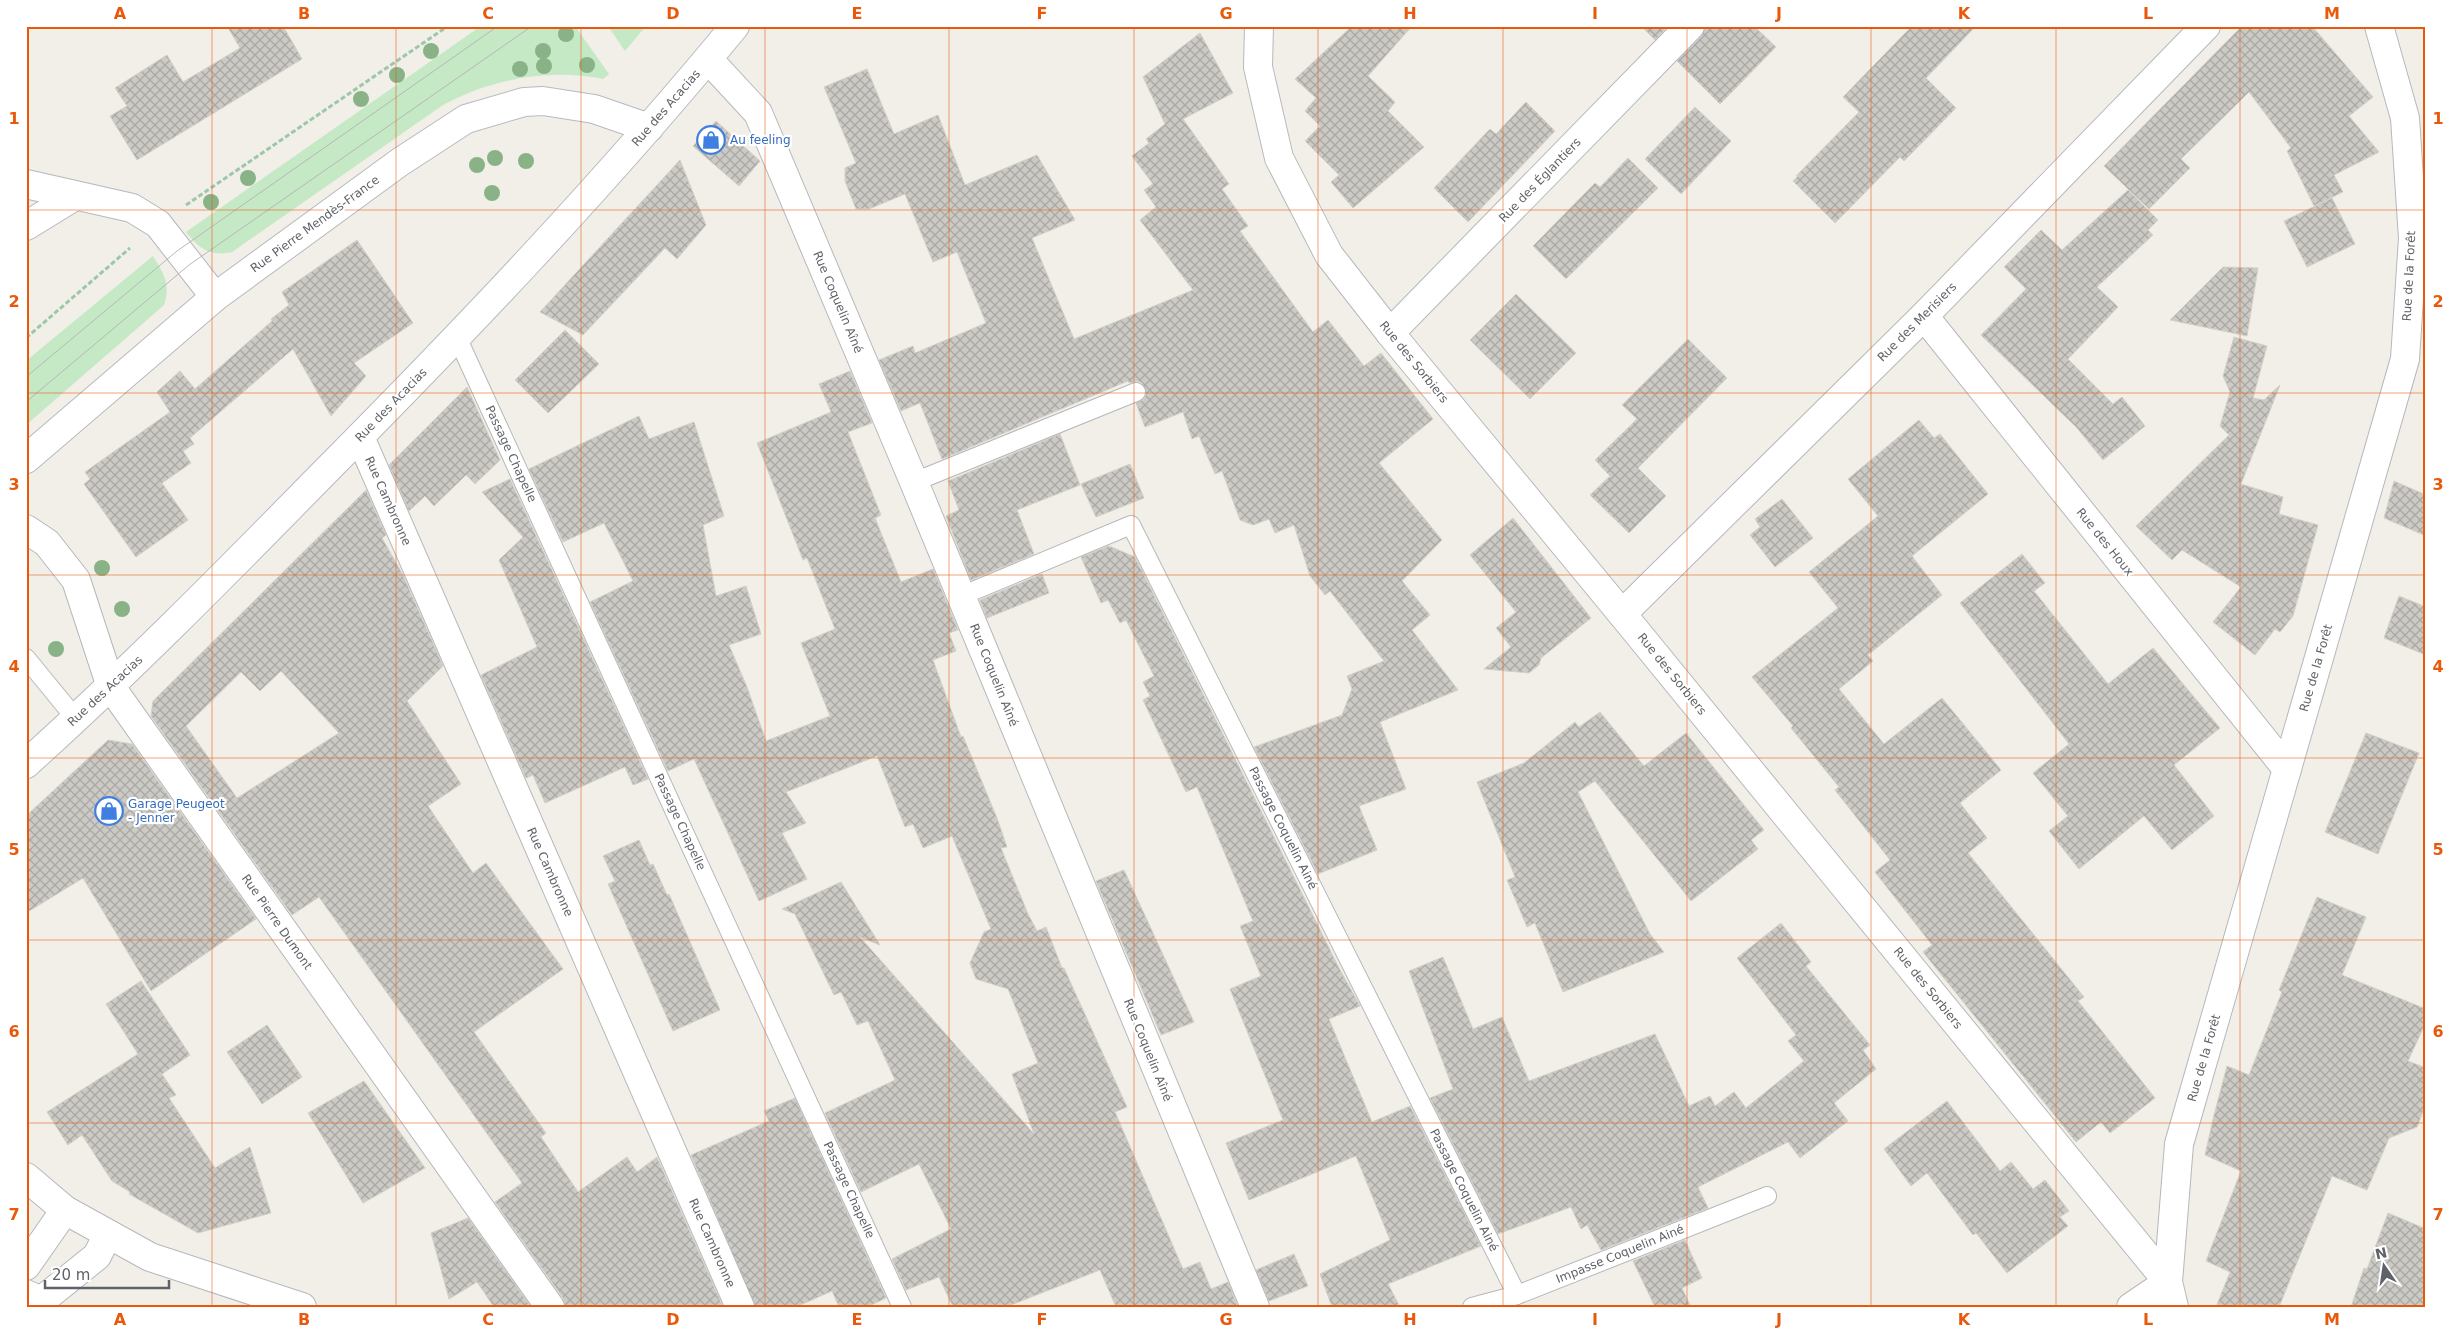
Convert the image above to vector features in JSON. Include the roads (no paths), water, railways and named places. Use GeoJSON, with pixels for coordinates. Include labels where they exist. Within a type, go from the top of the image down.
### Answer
{"type":"FeatureCollection","features":[{"type":"Feature","properties":{"kind":"street","name":"Rue des Acacias"},"geometry":{"type":"LineString","coordinates":[[26,764],[111,688],[457,337],[569,220],[735,26]]}},
{"type":"Feature","properties":{"kind":"street","name":"Rue des Sorbiers"},"geometry":{"type":"LineString","coordinates":[[1259,26],[1258,67],[1279,158],[1329,255],[1390,333],[1622,614],[2171,1294]]}},
{"type":"Feature","properties":{"kind":"street","name":"Rue des Églantiers"},"geometry":{"type":"LineString","coordinates":[[1390,333],[1690,26]]}},
{"type":"Feature","properties":{"kind":"street","name":"Rue des Merisiers"},"geometry":{"type":"LineString","coordinates":[[1622,614],[1924,316],[2206,26]]}},
{"type":"Feature","properties":{"kind":"street","name":"Rue de la Forêt"},"geometry":{"type":"LineString","coordinates":[[2171,1294],[2179,1144],[2287,768],[2415,351],[2413,238],[2405,118],[2379,26]]}},
{"type":"Feature","properties":{"kind":"street","name":"Rue Coquelin Aîné"},"geometry":{"type":"LineString","coordinates":[[708,59],[758,113],[914,482],[1255,1307]]}},
{"type":"Feature","properties":{"kind":"street","name":"Rue Pierre Mendès-France"},"geometry":{"type":"LineString","coordinates":[[26,459],[215,297],[400,162],[466,119],[524,102],[543,101],[594,109],[649,128]]}},
{"type":"Feature","properties":{"kind":"street"},"geometry":{"type":"LineString","coordinates":[[26,184],[132,208],[158,224],[215,297]]}},
{"type":"Feature","properties":{"kind":"street"},"geometry":{"type":"LineString","coordinates":[[26,226],[75,196]]}},
{"type":"Feature","properties":{"kind":"street","name":"Rue des Houx"},"geometry":{"type":"LineString","coordinates":[[1924,316],[2287,768]]}},
{"type":"Feature","properties":{"kind":"street","name":"Rue Cambronne"},"geometry":{"type":"LineString","coordinates":[[360,437],[740,1307]]}},
{"type":"Feature","properties":{"kind":"street","name":"Rue Pierre Dumont"},"geometry":{"type":"LineString","coordinates":[[26,529],[47,543],[76,580],[111,688],[550,1307]]}},
{"type":"Feature","properties":{"kind":"street"},"geometry":{"type":"LineString","coordinates":[[26,1177],[65,1210],[150,1257],[302,1307]]}},
{"type":"Feature","properties":{"kind":"street"},"geometry":{"type":"LineString","coordinates":[[27,1263],[65,1210]]}},
{"type":"Feature","properties":{"kind":"street"},"geometry":{"type":"LineString","coordinates":[[26,1294],[41,1301],[97,1256],[108,1234]]}},
{"type":"Feature","properties":{"kind":"street"},"geometry":{"type":"LineString","coordinates":[[2131,1307],[2171,1294]]}},
{"type":"Feature","properties":{"kind":"lane","name":"Passage Chapelle"},"geometry":{"type":"LineString","coordinates":[[457,337],[902,1307]]}},
{"type":"Feature","properties":{"kind":"lane"},"geometry":{"type":"LineString","coordinates":[[914,482],[1136,392]]}},
{"type":"Feature","properties":{"kind":"lane","name":"Passage Coquelin Ainé"},"geometry":{"type":"LineString","coordinates":[[961,596],[1131,525],[1517,1295]]}},
{"type":"Feature","properties":{"kind":"lane"},"geometry":{"type":"LineString","coordinates":[[26,658],[76,719]]}},
{"type":"Feature","properties":{"kind":"lane","name":"Impasse Coquelin Ainé"},"geometry":{"type":"LineString","coordinates":[[1472,1307],[1517,1295],[1767,1196]]}},
{"type":"Feature","properties":{"kind":"tram line"},"geometry":{"type":"LineString","coordinates":[[26,377],[177,251],[498,26]]}},
{"type":"Feature","properties":{"kind":"tram line"},"geometry":{"type":"LineString","coordinates":[[26,402],[189,265],[532,26]]}},
{"type":"Feature","properties":{"kind":"place","name":"Au feeling"},"geometry":{"type":"Point","coordinates":[711,140]}},
{"type":"Feature","properties":{"kind":"place","name":"Garage Peugeot - Jenner"},"geometry":{"type":"Point","coordinates":[109,811]}}]}
